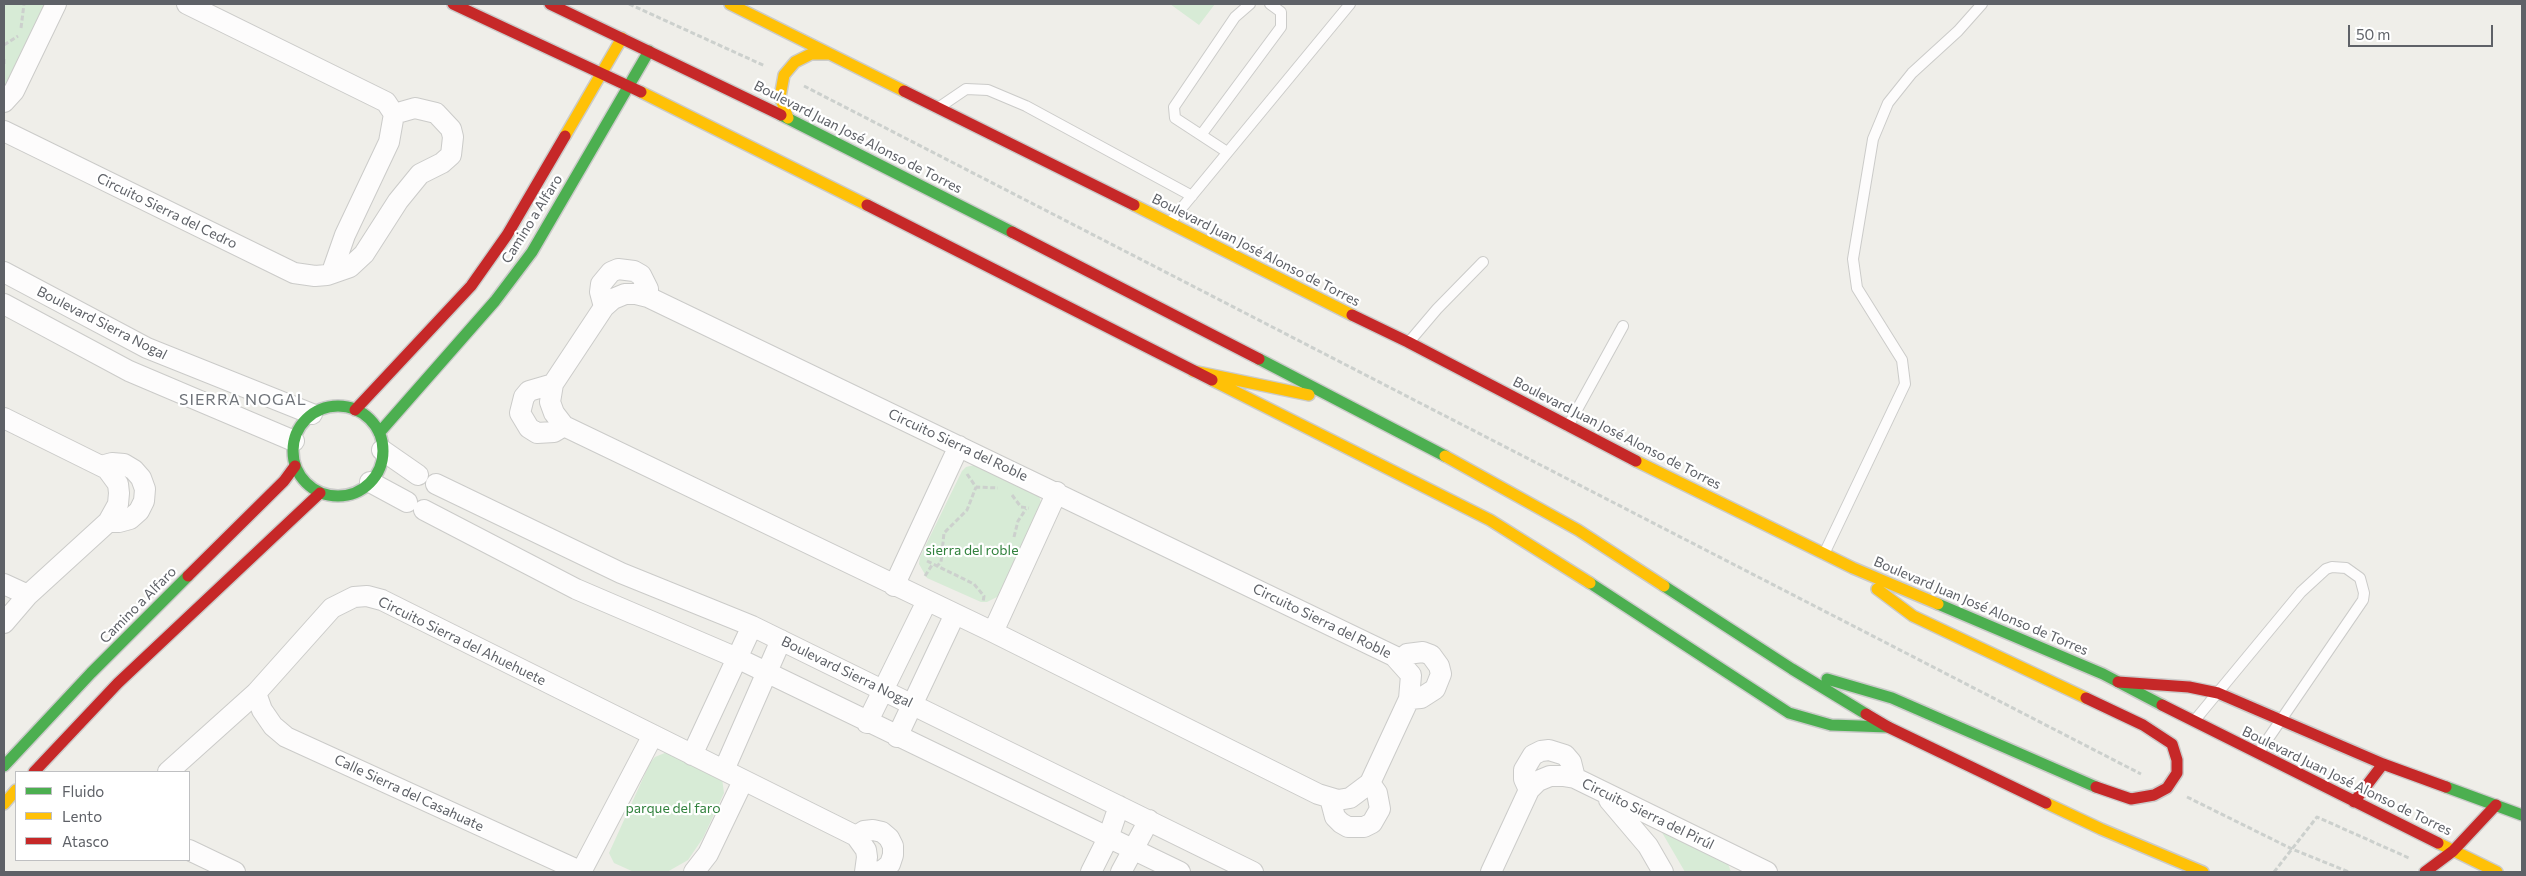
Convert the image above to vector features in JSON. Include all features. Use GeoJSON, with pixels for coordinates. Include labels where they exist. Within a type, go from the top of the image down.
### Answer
{"type":"FeatureCollection","features":[{"type":"Feature","properties":{"kind":"main road"},"geometry":{"type":"LineString","coordinates":[[453,4],[630,86],[1520,536],[1789,713],[1831,725],[1888,727]]}},
{"type":"Feature","properties":{"kind":"main road","name":"Boulevard Juan José Alonso de Torres"},"geometry":{"type":"LineString","coordinates":[[550,4],[788,118],[1344,402],[1578,530],[1792,669],[1888,727],[2101,829],[2203,872]]}},
{"type":"Feature","properties":{"kind":"main road","name":"Boulevard Juan José Alonso de Torres"},"geometry":{"type":"LineString","coordinates":[[730,4],[1170,222],[1290,286],[1408,342],[1567,427],[1824,554],[2118,682],[2194,722],[2497,872]]}},
{"type":"Feature","properties":{"kind":"main road","name":"Camino a Alfaro"},"geometry":{"type":"LineString","coordinates":[[355,410],[471,286],[507,235],[622,38]]}},
{"type":"Feature","properties":{"kind":"main road","name":"Camino a Alfaro"},"geometry":{"type":"LineString","coordinates":[[380,442],[495,301],[532,252],[649,51]]}},
{"type":"Feature","properties":{"kind":"main road"},"geometry":{"type":"LineString","coordinates":[[788,118],[780,97],[784,75],[795,62],[811,54],[829,54]]}},
{"type":"Feature","properties":{"kind":"main road"},"geometry":{"type":"LineString","coordinates":[[1193,371],[1344,402]]}},
{"type":"Feature","properties":{"kind":"main road"},"geometry":{"type":"LineString","coordinates":[[334,407],[355,410],[373,424],[380,442],[382,462],[370,482],[360,490],[347,495],[333,496],[320,493],[309,486],[295,466],[293,454],[294,440],[301,426],[312,414],[334,407]]}},
{"type":"Feature","properties":{"kind":"main road","name":"Camino a Alfaro"},"geometry":{"type":"LineString","coordinates":[[4,766],[90,673],[284,482],[295,466]]}},
{"type":"Feature","properties":{"kind":"main road"},"geometry":{"type":"LineString","coordinates":[[35,771],[118,683],[320,493]]}},
{"type":"Feature","properties":{"kind":"main road"},"geometry":{"type":"LineString","coordinates":[[1792,669],[1892,698],[2102,790],[2137,799],[2167,788],[2177,773],[2177,760],[2172,744],[2143,725],[1913,616],[1892,602],[1853,568]]}},
{"type":"Feature","properties":{"kind":"main road"},"geometry":{"type":"LineString","coordinates":[[2118,682],[2189,687],[2218,693],[2383,764],[2522,815]]}},
{"type":"Feature","properties":{"kind":"main road"},"geometry":{"type":"LineString","coordinates":[[2354,802],[2383,764]]}},
{"type":"Feature","properties":{"kind":"main road"},"geometry":{"type":"LineString","coordinates":[[4,804],[15,791]]}},
{"type":"Feature","properties":{"kind":"main road"},"geometry":{"type":"LineString","coordinates":[[2425,872],[2453,850],[2496,805]]}},
{"type":"Feature","properties":{"kind":"street"},"geometry":{"type":"LineString","coordinates":[[4,102],[14,91],[56,4]]}},
{"type":"Feature","properties":{"kind":"street"},"geometry":{"type":"LineString","coordinates":[[187,4],[386,102],[394,114],[389,142],[345,235],[332,272]]}},
{"type":"Feature","properties":{"kind":"street","name":"Circuito Sierra del Cedro"},"geometry":{"type":"LineString","coordinates":[[4,131],[294,273],[316,276],[327,275],[350,267],[364,254],[404,193],[420,174],[442,163],[451,155],[453,137],[451,129],[436,113],[415,108],[394,114]]}},
{"type":"Feature","properties":{"kind":"street","name":"Boulevard Sierra Nogal"},"geometry":{"type":"LineString","coordinates":[[4,272],[147,348],[312,414]]}},
{"type":"Feature","properties":{"kind":"street","name":"Circuito Sierra del Roble"},"geometry":{"type":"LineString","coordinates":[[553,384],[604,307],[613,299],[625,294],[648,297],[1057,492],[1400,660],[1411,676],[1409,699],[1370,783],[1350,798],[1330,798]]}},
{"type":"Feature","properties":{"kind":"street","name":"Boulevard Sierra Nogal"},"geometry":{"type":"LineString","coordinates":[[4,304],[129,371],[294,440]]}},
{"type":"Feature","properties":{"kind":"street"},"geometry":{"type":"LineString","coordinates":[[564,426],[554,432],[537,432],[529,428],[520,413],[524,397],[529,391],[553,384],[550,402],[554,413],[564,426],[993,632],[1330,798],[1335,817],[1348,828],[1364,827],[1372,823],[1380,809],[1377,793],[1370,783]]}},
{"type":"Feature","properties":{"kind":"street"},"geometry":{"type":"LineString","coordinates":[[4,418],[101,466],[113,476],[119,493],[118,504],[108,522],[28,595],[4,623]]}},
{"type":"Feature","properties":{"kind":"street","name":"Boulevard Sierra Nogal"},"geometry":{"type":"LineString","coordinates":[[380,442],[427,480],[620,573],[752,626],[1253,872]]}},
{"type":"Feature","properties":{"kind":"street"},"geometry":{"type":"LineString","coordinates":[[894,586],[959,446]]}},
{"type":"Feature","properties":{"kind":"street"},"geometry":{"type":"LineString","coordinates":[[370,482],[576,589],[767,672],[897,737],[1180,872]]}},
{"type":"Feature","properties":{"kind":"street"},"geometry":{"type":"LineString","coordinates":[[993,632],[1057,492]]}},
{"type":"Feature","properties":{"kind":"street"},"geometry":{"type":"LineString","coordinates":[[4,584],[28,595]]}},
{"type":"Feature","properties":{"kind":"street","name":"Circuito Sierra del Ahuehuete"},"geometry":{"type":"LineString","coordinates":[[169,771],[256,693],[332,608],[354,597],[367,596],[382,600],[856,836]]}},
{"type":"Feature","properties":{"kind":"street"},"geometry":{"type":"LineString","coordinates":[[867,722],[885,691],[926,601]]}},
{"type":"Feature","properties":{"kind":"street"},"geometry":{"type":"LineString","coordinates":[[897,737],[955,614]]}},
{"type":"Feature","properties":{"kind":"street"},"geometry":{"type":"LineString","coordinates":[[692,754],[752,626]]}},
{"type":"Feature","properties":{"kind":"street"},"geometry":{"type":"LineString","coordinates":[[724,770],[781,640]]}},
{"type":"Feature","properties":{"kind":"street"},"geometry":{"type":"LineString","coordinates":[[1400,660],[1414,652],[1423,652],[1431,655],[1440,666],[1441,674],[1435,689],[1421,698],[1409,699]]}},
{"type":"Feature","properties":{"kind":"street","name":"Calle Sierra del Casahuate"},"geometry":{"type":"LineString","coordinates":[[256,693],[262,710],[273,726],[286,737],[582,872]]}},
{"type":"Feature","properties":{"kind":"street"},"geometry":{"type":"LineString","coordinates":[[582,872],[653,735]]}},
{"type":"Feature","properties":{"kind":"street","name":"Circuito Sierra del Pirúl"},"geometry":{"type":"LineString","coordinates":[[1491,872],[1529,790],[1538,781],[1550,776],[1575,778],[1755,870]]}},
{"type":"Feature","properties":{"kind":"street"},"geometry":{"type":"LineString","coordinates":[[694,872],[708,854],[743,781]]}},
{"type":"Feature","properties":{"kind":"street"},"geometry":{"type":"LineString","coordinates":[[1603,793],[1648,846],[1663,872]]}},
{"type":"Feature","properties":{"kind":"street"},"geometry":{"type":"LineString","coordinates":[[1091,872],[1108,838],[1119,806]]}},
{"type":"Feature","properties":{"kind":"street"},"geometry":{"type":"LineString","coordinates":[[1121,872],[1149,820]]}},
{"type":"Feature","properties":{"kind":"street"},"geometry":{"type":"LineString","coordinates":[[866,872],[866,850],[856,836],[864,831],[873,830],[882,832],[889,838],[893,846],[890,864],[876,872]]}},
{"type":"Feature","properties":{"kind":"street"},"geometry":{"type":"LineString","coordinates":[[190,850],[234,872]]}},
{"type":"Feature","properties":{"kind":"lane"},"geometry":{"type":"LineString","coordinates":[[1227,152],[1175,118],[1173,113],[1174,107],[1235,17],[1250,4]]}},
{"type":"Feature","properties":{"kind":"lane"},"geometry":{"type":"LineString","coordinates":[[1201,135],[1281,27],[1282,12],[1270,4]]}},
{"type":"Feature","properties":{"kind":"lane"},"geometry":{"type":"LineString","coordinates":[[1170,222],[1350,4]]}},
{"type":"Feature","properties":{"kind":"lane"},"geometry":{"type":"LineString","coordinates":[[1824,554],[1905,384],[1902,360],[1857,288],[1853,259],[1873,139],[1888,104],[1912,73],[1958,31],[1982,4]]}},
{"type":"Feature","properties":{"kind":"lane"},"geometry":{"type":"LineString","coordinates":[[938,108],[966,89],[988,90],[1026,106],[1192,196]]}},
{"type":"Feature","properties":{"kind":"lane"},"geometry":{"type":"LineString","coordinates":[[1408,342],[1483,262]]}},
{"type":"Feature","properties":{"kind":"lane"},"geometry":{"type":"LineString","coordinates":[[1567,427],[1623,326]]}},
{"type":"Feature","properties":{"kind":"lane"},"geometry":{"type":"LineString","coordinates":[[2194,722],[2316,577],[2332,567],[2346,568],[2360,578],[2364,593],[2363,600],[2258,753]]}},
{"type":"Feature","properties":{"kind":"path"},"geometry":{"type":"LineString","coordinates":[[4,45],[20,32],[24,4]]}},
{"type":"Feature","properties":{"kind":"path"},"geometry":{"type":"LineString","coordinates":[[629,4],[784,75],[2167,788],[2292,849],[2350,872]]}},
{"type":"Feature","properties":{"kind":"path"},"geometry":{"type":"LineString","coordinates":[[4,59],[4,64]]}},
{"type":"Feature","properties":{"kind":"path"},"geometry":{"type":"LineString","coordinates":[[962,471],[969,476],[976,487]]}},
{"type":"Feature","properties":{"kind":"path"},"geometry":{"type":"LineString","coordinates":[[976,487],[1005,490]]}},
{"type":"Feature","properties":{"kind":"path"},"geometry":{"type":"LineString","coordinates":[[925,576],[942,558],[944,533],[967,510],[976,487]]}},
{"type":"Feature","properties":{"kind":"path"},"geometry":{"type":"LineString","coordinates":[[1009,492],[1021,507],[1027,509],[1032,507]]}},
{"type":"Feature","properties":{"kind":"path"},"geometry":{"type":"LineString","coordinates":[[920,557],[934,566],[968,580],[978,587],[984,596],[983,602]]}},
{"type":"Feature","properties":{"kind":"path"},"geometry":{"type":"LineString","coordinates":[[2274,872],[2317,817],[2384,847]]}},
{"type":"Feature","properties":{"kind":"green space"},"geometry":{"type":"Polygon","coordinates":[[[4,4],[45,4],[4,90],[4,4]]]}},
{"type":"Feature","properties":{"kind":"green space"},"geometry":{"type":"Polygon","coordinates":[[[1170,4],[1215,4],[1199,25],[1170,4]]]}},
{"type":"Feature","properties":{"kind":"green space","name":"sierra del roble"},"geometry":{"type":"Polygon","coordinates":[[[978,464],[1038,493],[1042,505],[999,596],[987,602],[981,602],[927,578],[919,564],[920,557],[962,471],[966,467],[978,464]]]}},
{"type":"Feature","properties":{"kind":"green space","name":"parque del faro"},"geometry":{"type":"Polygon","coordinates":[[[667,752],[722,778],[724,793],[703,838],[688,860],[667,872],[634,872],[614,863],[609,853],[650,763],[655,757],[667,752]]]}},
{"type":"Feature","properties":{"kind":"green space"},"geometry":{"type":"Polygon","coordinates":[[[1660,829],[1727,861],[1731,872],[1685,872],[1660,829]]]}},
{"type":"Feature","properties":{"kind":"traffic: fast"},"geometry":{"type":"LineString","coordinates":[[379,433],[495,301],[532,252],[649,51]]}},
{"type":"Feature","properties":{"kind":"traffic: fast"},"geometry":{"type":"LineString","coordinates":[[781,115],[1012,232]]}},
{"type":"Feature","properties":{"kind":"traffic: fast"},"geometry":{"type":"LineString","coordinates":[[1259,359],[1445,456]]}},
{"type":"Feature","properties":{"kind":"traffic: fast"},"geometry":{"type":"LineString","coordinates":[[338,406],[355,410],[370,419],[379,434],[383,451],[379,468],[370,483],[355,492],[338,496],[321,492],[306,483],[297,468],[293,451],[297,434],[306,419],[321,410],[338,406]]}},
{"type":"Feature","properties":{"kind":"traffic: fast"},"geometry":{"type":"LineString","coordinates":[[4,766],[91,673],[188,576]]}},
{"type":"Feature","properties":{"kind":"traffic: fast"},"geometry":{"type":"LineString","coordinates":[[1590,583],[1789,713],[1831,725],[1888,727]]}},
{"type":"Feature","properties":{"kind":"traffic: fast"},"geometry":{"type":"LineString","coordinates":[[1664,586],[1792,669],[1866,714]]}},
{"type":"Feature","properties":{"kind":"traffic: fast"},"geometry":{"type":"LineString","coordinates":[[1938,604],[2103,674],[2162,705]]}},
{"type":"Feature","properties":{"kind":"traffic: fast"},"geometry":{"type":"LineString","coordinates":[[1827,679],[1892,698],[2096,787]]}},
{"type":"Feature","properties":{"kind":"traffic: fast"},"geometry":{"type":"LineString","coordinates":[[2446,787],[2522,815]]}},
{"type":"Feature","properties":{"kind":"traffic: slow"},"geometry":{"type":"LineString","coordinates":[[730,4],[904,91]]}},
{"type":"Feature","properties":{"kind":"traffic: slow"},"geometry":{"type":"LineString","coordinates":[[565,136],[622,38]]}},
{"type":"Feature","properties":{"kind":"traffic: slow"},"geometry":{"type":"LineString","coordinates":[[788,118],[780,97],[784,75],[795,62],[811,54],[829,54]]}},
{"type":"Feature","properties":{"kind":"traffic: slow"},"geometry":{"type":"LineString","coordinates":[[641,92],[867,205]]}},
{"type":"Feature","properties":{"kind":"traffic: slow"},"geometry":{"type":"LineString","coordinates":[[1134,205],[1352,315]]}},
{"type":"Feature","properties":{"kind":"traffic: slow"},"geometry":{"type":"LineString","coordinates":[[1193,371],[1309,395]]}},
{"type":"Feature","properties":{"kind":"traffic: slow"},"geometry":{"type":"LineString","coordinates":[[1212,380],[1490,520],[1590,583]]}},
{"type":"Feature","properties":{"kind":"traffic: slow"},"geometry":{"type":"LineString","coordinates":[[1445,456],[1578,530],[1664,586]]}},
{"type":"Feature","properties":{"kind":"traffic: slow"},"geometry":{"type":"LineString","coordinates":[[1636,461],[1853,568],[1938,604]]}},
{"type":"Feature","properties":{"kind":"traffic: slow"},"geometry":{"type":"LineString","coordinates":[[1877,589],[1913,616],[2086,698]]}},
{"type":"Feature","properties":{"kind":"traffic: slow"},"geometry":{"type":"LineString","coordinates":[[4,804],[15,791]]}},
{"type":"Feature","properties":{"kind":"traffic: slow"},"geometry":{"type":"LineString","coordinates":[[2046,803],[2101,829],[2203,872]]}},
{"type":"Feature","properties":{"kind":"traffic: slow"},"geometry":{"type":"LineString","coordinates":[[2438,843],[2497,872]]}},
{"type":"Feature","properties":{"kind":"traffic: jam"},"geometry":{"type":"LineString","coordinates":[[453,4],[641,92]]}},
{"type":"Feature","properties":{"kind":"traffic: jam"},"geometry":{"type":"LineString","coordinates":[[550,4],[781,115]]}},
{"type":"Feature","properties":{"kind":"traffic: jam"},"geometry":{"type":"LineString","coordinates":[[904,91],[1134,205]]}},
{"type":"Feature","properties":{"kind":"traffic: jam"},"geometry":{"type":"LineString","coordinates":[[355,410],[471,286],[507,235],[565,136]]}},
{"type":"Feature","properties":{"kind":"traffic: jam"},"geometry":{"type":"LineString","coordinates":[[867,205],[1212,380]]}},
{"type":"Feature","properties":{"kind":"traffic: jam"},"geometry":{"type":"LineString","coordinates":[[1012,232],[1259,359]]}},
{"type":"Feature","properties":{"kind":"traffic: jam"},"geometry":{"type":"LineString","coordinates":[[1352,315],[1408,342],[1636,461]]}},
{"type":"Feature","properties":{"kind":"traffic: jam"},"geometry":{"type":"LineString","coordinates":[[188,576],[284,481],[295,466]]}},
{"type":"Feature","properties":{"kind":"traffic: jam"},"geometry":{"type":"LineString","coordinates":[[35,771],[118,683],[320,493]]}},
{"type":"Feature","properties":{"kind":"traffic: jam"},"geometry":{"type":"LineString","coordinates":[[2118,682],[2189,687],[2218,693],[2383,764],[2446,787]]}},
{"type":"Feature","properties":{"kind":"traffic: jam"},"geometry":{"type":"LineString","coordinates":[[2086,698],[2143,725],[2172,744],[2177,760],[2177,773],[2167,788],[2154,795],[2131,799],[2096,787]]}},
{"type":"Feature","properties":{"kind":"traffic: jam"},"geometry":{"type":"LineString","coordinates":[[2162,705],[2438,843]]}},
{"type":"Feature","properties":{"kind":"traffic: jam"},"geometry":{"type":"LineString","coordinates":[[1866,714],[1888,727],[2046,803]]}},
{"type":"Feature","properties":{"kind":"traffic: jam"},"geometry":{"type":"LineString","coordinates":[[2354,802],[2383,764]]}},
{"type":"Feature","properties":{"kind":"traffic: jam"},"geometry":{"type":"LineString","coordinates":[[2425,872],[2453,851],[2496,805]]}},
{"type":"Feature","properties":{"kind":"district","name":"SIERRA NOGAL"},"geometry":{"type":"Point","coordinates":[243,400]}}]}
